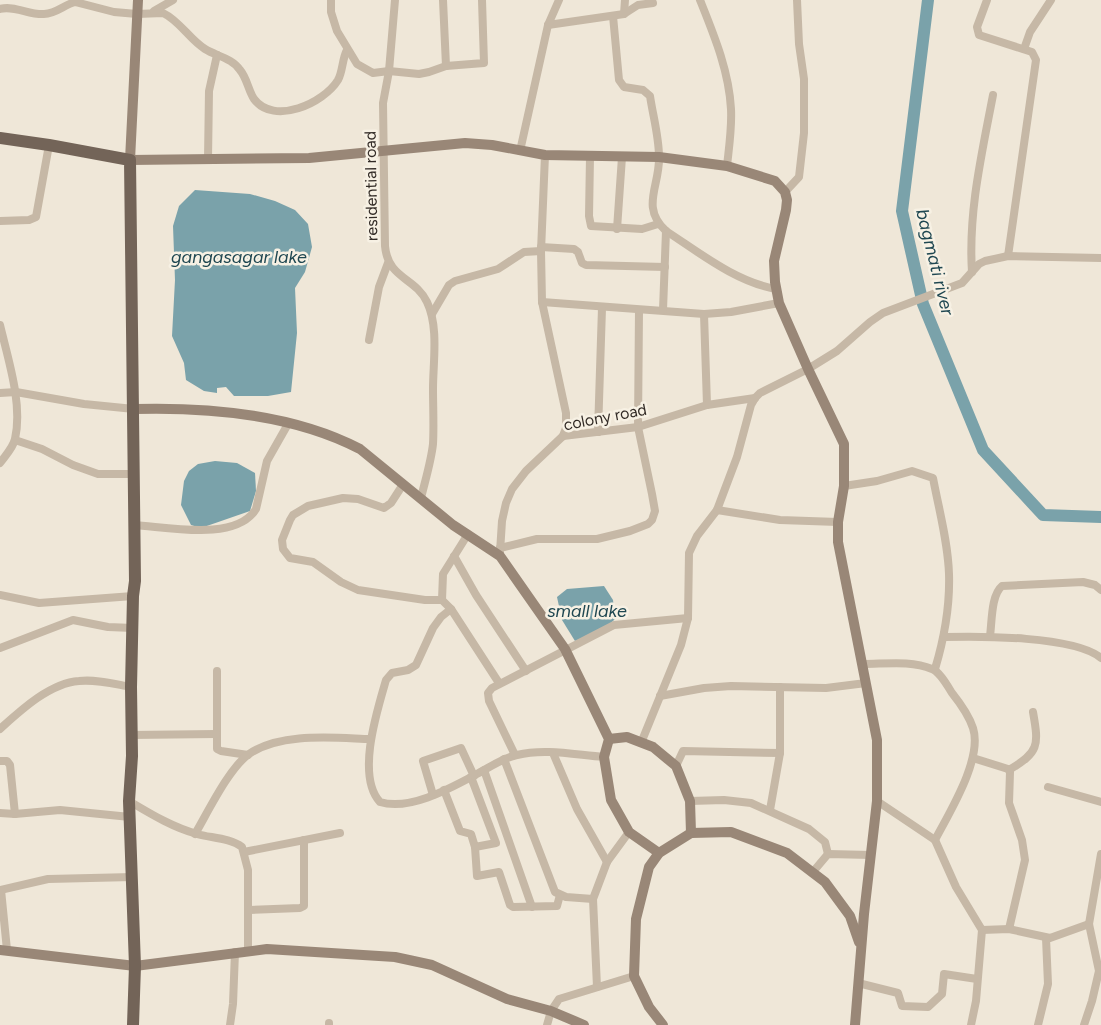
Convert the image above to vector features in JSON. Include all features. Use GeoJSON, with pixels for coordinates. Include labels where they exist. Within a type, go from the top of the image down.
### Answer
{"type":"FeatureCollection","features":[{"type":"Feature","properties":{"kind":"main road"},"geometry":{"type":"LineString","coordinates":[[0,138],[130,160],[135,581],[129,801],[135,966],[133,1025]]}},
{"type":"Feature","properties":{"kind":"street"},"geometry":{"type":"LineString","coordinates":[[138,0],[130,160],[309,158],[465,143],[492,145],[545,155],[659,157],[727,166],[775,181],[785,192],[786,210],[774,261],[776,289],[779,303],[844,444],[844,486],[838,522],[838,542],[877,740],[877,801],[855,1025]]}},
{"type":"Feature","properties":{"kind":"street"},"geometry":{"type":"LineString","coordinates":[[153,12],[173,0]]}},
{"type":"Feature","properties":{"kind":"street"},"geometry":{"type":"LineString","coordinates":[[331,0],[333,22],[357,64],[373,73],[389,71],[419,74],[446,66],[484,63],[482,0]]}},
{"type":"Feature","properties":{"kind":"street","name":"residential road"},"geometry":{"type":"LineString","coordinates":[[395,0],[389,71],[383,103],[385,246],[388,263],[420,291],[432,314],[434,337],[433,446],[421,498]]}},
{"type":"Feature","properties":{"kind":"street"},"geometry":{"type":"LineString","coordinates":[[443,0],[446,66]]}},
{"type":"Feature","properties":{"kind":"street"},"geometry":{"type":"LineString","coordinates":[[520,152],[548,25],[559,0]]}},
{"type":"Feature","properties":{"kind":"street"},"geometry":{"type":"LineString","coordinates":[[624,14],[625,0]]}},
{"type":"Feature","properties":{"kind":"street"},"geometry":{"type":"LineString","coordinates":[[700,0],[714,34],[728,87],[731,121],[727,166]]}},
{"type":"Feature","properties":{"kind":"street"},"geometry":{"type":"LineString","coordinates":[[785,192],[799,177],[804,133],[805,95],[797,0]]}},
{"type":"Feature","properties":{"kind":"street"},"geometry":{"type":"LineString","coordinates":[[987,0],[977,27],[979,35],[1034,53],[1036,60],[1008,256]]}},
{"type":"Feature","properties":{"kind":"street"},"geometry":{"type":"LineString","coordinates":[[1024,49],[1030,32],[1051,0]]}},
{"type":"Feature","properties":{"kind":"street"},"geometry":{"type":"LineString","coordinates":[[0,9],[47,14],[75,2],[114,12],[167,14],[205,49],[235,64],[254,98],[261,105],[278,111],[308,106],[324,95],[339,78],[347,50]]}},
{"type":"Feature","properties":{"kind":"street"},"geometry":{"type":"LineString","coordinates":[[548,25],[624,14],[638,5],[653,3]]}},
{"type":"Feature","properties":{"kind":"street"},"geometry":{"type":"LineString","coordinates":[[614,16],[619,80],[624,87],[648,93],[659,157],[652,212],[658,224],[742,278],[762,287],[776,289]]}},
{"type":"Feature","properties":{"kind":"street"},"geometry":{"type":"LineString","coordinates":[[208,159],[209,91],[217,55]]}},
{"type":"Feature","properties":{"kind":"street"},"geometry":{"type":"LineString","coordinates":[[972,272],[975,185],[993,95]]}},
{"type":"Feature","properties":{"kind":"street"},"geometry":{"type":"LineString","coordinates":[[0,221],[29,220],[36,217],[49,145]]}},
{"type":"Feature","properties":{"kind":"street"},"geometry":{"type":"LineString","coordinates":[[545,155],[541,249],[542,302],[566,412],[566,428],[563,436]]}},
{"type":"Feature","properties":{"kind":"street"},"geometry":{"type":"LineString","coordinates":[[590,157],[590,224],[594,227],[646,229],[658,224]]}},
{"type":"Feature","properties":{"kind":"street"},"geometry":{"type":"LineString","coordinates":[[617,229],[622,157]]}},
{"type":"Feature","properties":{"kind":"street"},"geometry":{"type":"LineString","coordinates":[[663,310],[666,231]]}},
{"type":"Feature","properties":{"kind":"street"},"geometry":{"type":"LineString","coordinates":[[432,314],[449,285],[455,281],[498,269],[524,252],[541,249],[574,249],[578,252],[582,263],[586,265],[664,267]]}},
{"type":"Feature","properties":{"kind":"street"},"geometry":{"type":"LineString","coordinates":[[641,743],[681,645],[688,618],[689,554],[697,536],[717,510],[737,458],[754,398],[837,351],[883,313],[962,283],[985,261],[1008,256],[1101,258]]}},
{"type":"Feature","properties":{"kind":"street"},"geometry":{"type":"LineString","coordinates":[[369,340],[379,287],[388,263]]}},
{"type":"Feature","properties":{"kind":"street"},"geometry":{"type":"LineString","coordinates":[[542,302],[704,314],[731,312],[779,303]]}},
{"type":"Feature","properties":{"kind":"street"},"geometry":{"type":"LineString","coordinates":[[598,432],[602,308]]}},
{"type":"Feature","properties":{"kind":"street"},"geometry":{"type":"LineString","coordinates":[[500,552],[537,539],[597,539],[648,524],[654,516],[638,427],[639,310]]}},
{"type":"Feature","properties":{"kind":"street"},"geometry":{"type":"LineString","coordinates":[[704,314],[707,405]]}},
{"type":"Feature","properties":{"kind":"street"},"geometry":{"type":"LineString","coordinates":[[0,325],[16,392],[15,440],[0,463]]}},
{"type":"Feature","properties":{"kind":"street"},"geometry":{"type":"LineString","coordinates":[[0,393],[16,392],[84,404],[134,409],[181,408],[255,416],[328,435],[360,449],[402,486],[421,498],[453,525],[500,552],[565,649],[609,739],[604,757],[611,800],[629,832],[659,853]]}},
{"type":"Feature","properties":{"kind":"street","name":"colony road"},"geometry":{"type":"LineString","coordinates":[[500,552],[506,503],[512,489],[526,471],[563,436],[638,427],[707,405],[754,398]]}},
{"type":"Feature","properties":{"kind":"street"},"geometry":{"type":"LineString","coordinates":[[134,525],[200,531],[226,528],[252,516],[256,509],[267,461],[288,424]]}},
{"type":"Feature","properties":{"kind":"street"},"geometry":{"type":"LineString","coordinates":[[15,440],[42,449],[73,465],[98,474],[134,474]]}},
{"type":"Feature","properties":{"kind":"street"},"geometry":{"type":"LineString","coordinates":[[844,486],[877,481],[912,471],[933,478],[949,575],[944,637],[935,669]]}},
{"type":"Feature","properties":{"kind":"street"},"geometry":{"type":"LineString","coordinates":[[402,486],[391,503],[384,508],[358,499],[344,498],[308,506],[293,515],[290,520],[282,540],[283,549],[290,558],[313,562],[341,582],[358,590],[425,600],[441,600],[451,609],[499,683]]}},
{"type":"Feature","properties":{"kind":"street"},"geometry":{"type":"LineString","coordinates":[[717,510],[797,522],[838,522]]}},
{"type":"Feature","properties":{"kind":"street"},"geometry":{"type":"LineString","coordinates":[[441,600],[443,574],[468,534]]}},
{"type":"Feature","properties":{"kind":"street"},"geometry":{"type":"LineString","coordinates":[[454,556],[476,596],[526,671]]}},
{"type":"Feature","properties":{"kind":"street"},"geometry":{"type":"LineString","coordinates":[[990,636],[995,600],[998,589],[1002,586],[1083,582],[1095,585],[1101,590]]}},
{"type":"Feature","properties":{"kind":"street"},"geometry":{"type":"LineString","coordinates":[[0,595],[39,603],[133,596]]}},
{"type":"Feature","properties":{"kind":"street"},"geometry":{"type":"LineString","coordinates":[[451,609],[433,628],[416,665],[408,670],[392,673],[386,680],[371,739],[369,779],[380,802],[397,805],[417,801],[472,777],[514,755],[553,753],[604,757]]}},
{"type":"Feature","properties":{"kind":"street"},"geometry":{"type":"LineString","coordinates":[[514,755],[488,696],[490,690],[499,683],[614,625],[688,618]]}},
{"type":"Feature","properties":{"kind":"street"},"geometry":{"type":"LineString","coordinates":[[0,648],[73,620],[108,627],[133,628]]}},
{"type":"Feature","properties":{"kind":"street"},"geometry":{"type":"LineString","coordinates":[[944,637],[990,636],[1075,646],[1086,648],[1101,658]]}},
{"type":"Feature","properties":{"kind":"street"},"geometry":{"type":"LineString","coordinates":[[863,664],[917,664],[935,669],[958,700],[974,729],[973,758],[957,797],[935,840]]}},
{"type":"Feature","properties":{"kind":"street"},"geometry":{"type":"LineString","coordinates":[[217,670],[218,750],[248,754]]}},
{"type":"Feature","properties":{"kind":"street"},"geometry":{"type":"LineString","coordinates":[[0,729],[45,694],[67,683],[98,681],[131,687]]}},
{"type":"Feature","properties":{"kind":"street"},"geometry":{"type":"LineString","coordinates":[[660,696],[704,688],[826,688],[866,683]]}},
{"type":"Feature","properties":{"kind":"street"},"geometry":{"type":"LineString","coordinates":[[770,810],[780,753],[780,687]]}},
{"type":"Feature","properties":{"kind":"street"},"geometry":{"type":"LineString","coordinates":[[1009,771],[1027,760],[1035,747],[1036,728],[1033,712]]}},
{"type":"Feature","properties":{"kind":"street"},"geometry":{"type":"LineString","coordinates":[[131,735],[216,734]]}},
{"type":"Feature","properties":{"kind":"street"},"geometry":{"type":"LineString","coordinates":[[609,739],[627,737],[653,747],[676,766],[690,801],[691,833]]}},
{"type":"Feature","properties":{"kind":"street"},"geometry":{"type":"LineString","coordinates":[[195,834],[232,772],[248,754],[302,738],[371,739]]}},
{"type":"Feature","properties":{"kind":"street"},"geometry":{"type":"LineString","coordinates":[[433,795],[423,761],[461,748],[496,843],[475,847]]}},
{"type":"Feature","properties":{"kind":"street"},"geometry":{"type":"LineString","coordinates":[[676,766],[683,751],[780,753]]}},
{"type":"Feature","properties":{"kind":"street"},"geometry":{"type":"LineString","coordinates":[[553,753],[578,809],[607,862]]}},
{"type":"Feature","properties":{"kind":"street"},"geometry":{"type":"LineString","coordinates":[[973,758],[1009,771]]}},
{"type":"Feature","properties":{"kind":"street"},"geometry":{"type":"LineString","coordinates":[[504,759],[538,845],[551,886],[560,895],[593,899]]}},
{"type":"Feature","properties":{"kind":"street"},"geometry":{"type":"LineString","coordinates":[[0,761],[7,761],[10,765],[15,814]]}},
{"type":"Feature","properties":{"kind":"street"},"geometry":{"type":"LineString","coordinates":[[484,770],[532,907]]}},
{"type":"Feature","properties":{"kind":"street"},"geometry":{"type":"LineString","coordinates":[[1009,771],[1009,803],[1022,840],[1025,860],[1009,929]]}},
{"type":"Feature","properties":{"kind":"street"},"geometry":{"type":"LineString","coordinates":[[1048,787],[1101,802]]}},
{"type":"Feature","properties":{"kind":"street"},"geometry":{"type":"LineString","coordinates":[[444,790],[460,831],[471,834],[475,847],[477,876],[499,872],[510,905],[513,907],[557,906],[560,895]]}},
{"type":"Feature","properties":{"kind":"street"},"geometry":{"type":"LineString","coordinates":[[690,801],[724,800],[751,803],[770,810],[809,829],[825,842],[828,854]]}},
{"type":"Feature","properties":{"kind":"street"},"geometry":{"type":"LineString","coordinates":[[129,801],[159,819],[195,834],[235,842],[242,847],[248,870],[248,951]]}},
{"type":"Feature","properties":{"kind":"street"},"geometry":{"type":"LineString","coordinates":[[877,801],[935,840],[956,887],[982,930],[971,1025]]}},
{"type":"Feature","properties":{"kind":"street"},"geometry":{"type":"LineString","coordinates":[[0,813],[60,810],[130,817]]}},
{"type":"Feature","properties":{"kind":"street"},"geometry":{"type":"LineString","coordinates":[[597,987],[593,899],[607,862],[629,832]]}},
{"type":"Feature","properties":{"kind":"street"},"geometry":{"type":"LineString","coordinates":[[663,1025],[649,1007],[634,976],[636,919],[649,867],[659,853],[691,833],[731,832],[787,853],[825,882],[849,916],[861,947]]}},
{"type":"Feature","properties":{"kind":"street"},"geometry":{"type":"LineString","coordinates":[[244,852],[340,833]]}},
{"type":"Feature","properties":{"kind":"street"},"geometry":{"type":"LineString","coordinates":[[249,910],[304,906],[304,840]]}},
{"type":"Feature","properties":{"kind":"street"},"geometry":{"type":"LineString","coordinates":[[828,854],[871,855]]}},
{"type":"Feature","properties":{"kind":"street"},"geometry":{"type":"LineString","coordinates":[[812,873],[828,854]]}},
{"type":"Feature","properties":{"kind":"street"},"geometry":{"type":"LineString","coordinates":[[1084,1025],[1100,971],[1089,924],[1101,854]]}},
{"type":"Feature","properties":{"kind":"street"},"geometry":{"type":"LineString","coordinates":[[133,878],[48,879],[1,890],[4,950],[135,966],[267,949],[413,959],[454,974],[507,999],[550,1011],[584,1025]]}},
{"type":"Feature","properties":{"kind":"street"},"geometry":{"type":"LineString","coordinates":[[982,930],[1009,929],[1046,938],[1055,937],[1089,924]]}},
{"type":"Feature","properties":{"kind":"street"},"geometry":{"type":"LineString","coordinates":[[1038,1025],[1048,984],[1046,938]]}},
{"type":"Feature","properties":{"kind":"street"},"geometry":{"type":"LineString","coordinates":[[230,1025],[235,952]]}},
{"type":"Feature","properties":{"kind":"street"},"geometry":{"type":"LineString","coordinates":[[858,983],[898,993],[902,1006],[928,1006],[942,994],[944,974],[977,979]]}},
{"type":"Feature","properties":{"kind":"street"},"geometry":{"type":"LineString","coordinates":[[547,1025],[550,1011],[559,999],[634,976]]}},
{"type":"Feature","properties":{"kind":"water","name":"gangasagar lake"},"geometry":{"type":"Polygon","coordinates":[[[195,190],[250,194],[275,201],[295,210],[308,224],[312,247],[305,272],[295,288],[297,333],[291,392],[268,396],[234,396],[226,387],[217,388],[217,393],[204,391],[186,380],[184,363],[172,336],[175,280],[173,226],[179,206],[195,190]]]}},
{"type":"Feature","properties":{"kind":"water"},"geometry":{"type":"Polygon","coordinates":[[[215,461],[237,463],[255,473],[256,491],[250,511],[201,528],[191,525],[181,505],[184,481],[189,471],[198,464],[215,461]]]}},
{"type":"Feature","properties":{"kind":"water","name":"small lake"},"geometry":{"type":"Polygon","coordinates":[[[604,586],[613,600],[615,619],[605,629],[575,641],[562,620],[557,597],[567,589],[604,586]]]}},
{"type":"Feature","properties":{"kind":"waterway","name":"bagmati river"},"geometry":{"type":"LineString","coordinates":[[928,0],[902,211],[923,304],[983,450],[1043,515],[1101,517]]}}]}
